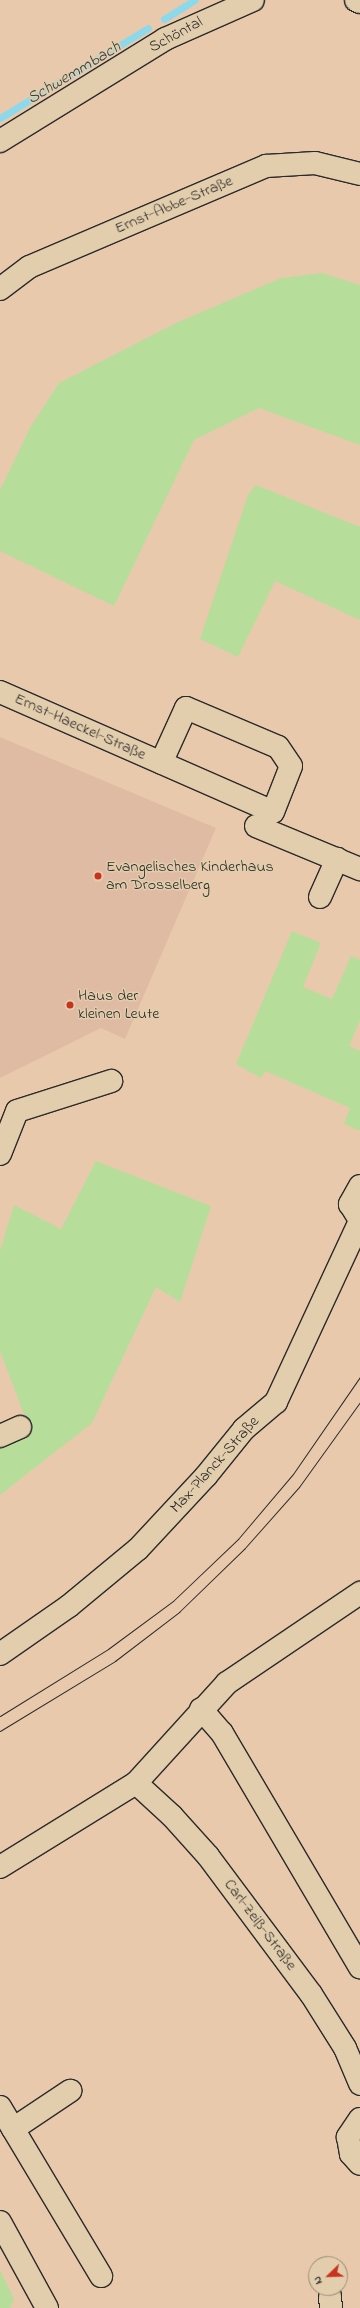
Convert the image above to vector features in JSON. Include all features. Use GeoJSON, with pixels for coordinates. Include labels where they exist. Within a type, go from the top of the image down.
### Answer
{"type":"FeatureCollection","features":[{"type":"Feature","properties":{"kind":"street","name":"Schöntal"},"geometry":{"type":"LineString","coordinates":[[0,141],[165,39],[253,0]]}},
{"type":"Feature","properties":{"kind":"street"},"geometry":{"type":"LineString","coordinates":[[356,0],[360,2]]}},
{"type":"Feature","properties":{"kind":"street","name":"Ernst-Abbe-Straße"},"geometry":{"type":"LineString","coordinates":[[0,289],[29,267],[266,166],[315,163],[360,174]]}},
{"type":"Feature","properties":{"kind":"street","name":"Ernst-Haeckel-Straße"},"geometry":{"type":"LineString","coordinates":[[0,692],[161,763],[273,812],[291,766],[278,748],[186,708],[161,763]]}},
{"type":"Feature","properties":{"kind":"street"},"geometry":{"type":"LineString","coordinates":[[256,826],[360,869]]}},
{"type":"Feature","properties":{"kind":"street"},"geometry":{"type":"LineString","coordinates":[[320,898],[337,859]]}},
{"type":"Feature","properties":{"kind":"street"},"geometry":{"type":"LineString","coordinates":[[0,1154],[4,1129],[17,1112],[111,1081]]}},
{"type":"Feature","properties":{"kind":"street","name":"Max-Planck-Straße"},"geometry":{"type":"LineString","coordinates":[[0,1654],[69,1606],[138,1549],[206,1476],[244,1429],[276,1402],[360,1220],[350,1204],[360,1186]]}},
{"type":"Feature","properties":{"kind":"street"},"geometry":{"type":"LineString","coordinates":[[0,1867],[136,1783],[201,1709],[227,1683],[360,1593]]}},
{"type":"Feature","properties":{"kind":"street"},"geometry":{"type":"LineString","coordinates":[[201,1709],[222,1734],[360,1966]]}},
{"type":"Feature","properties":{"kind":"street","name":"Carl-Zeiß-Straße"},"geometry":{"type":"LineString","coordinates":[[136,1783],[208,1856],[307,1988],[332,2025],[360,2084]]}},
{"type":"Feature","properties":{"kind":"street"},"geometry":{"type":"LineString","coordinates":[[13,2129],[70,2091]]}},
{"type":"Feature","properties":{"kind":"street"},"geometry":{"type":"LineString","coordinates":[[0,2107],[101,2276]]}},
{"type":"Feature","properties":{"kind":"street"},"geometry":{"type":"LineString","coordinates":[[360,2119],[348,2137],[351,2154],[360,2164]]}},
{"type":"Feature","properties":{"kind":"street"},"geometry":{"type":"LineString","coordinates":[[0,2222],[48,2308]]}},
{"type":"Feature","properties":{"kind":"shaded area","name":"Evangelisches Kinderhaus am Drosselberg"},"geometry":{"type":"Polygon","coordinates":[[[0,737],[216,828],[125,1039],[101,1028],[0,1078],[0,737]]]}},
{"type":"Feature","properties":{"kind":"green space"},"geometry":{"type":"Polygon","coordinates":[[[322,273],[360,285],[360,445],[259,408],[194,440],[114,606],[0,551],[0,490],[31,426],[59,383],[176,323],[281,278],[322,273]]]}},
{"type":"Feature","properties":{"kind":"green space"},"geometry":{"type":"Polygon","coordinates":[[[256,485],[360,527],[360,620],[275,581],[238,657],[200,639],[248,495],[256,485]]]}},
{"type":"Feature","properties":{"kind":"green space"},"geometry":{"type":"Polygon","coordinates":[[[292,931],[321,943],[303,987],[332,999],[351,956],[360,960],[360,1020],[349,1046],[360,1051],[360,1131],[344,1124],[350,1108],[265,1071],[261,1078],[236,1064],[292,931]]]}},
{"type":"Feature","properties":{"kind":"green space"},"geometry":{"type":"Polygon","coordinates":[[[96,1161],[211,1206],[180,1302],[156,1287],[92,1423],[0,1495],[0,1443],[30,1430],[0,1351],[0,1251],[14,1205],[61,1229],[96,1161]]]}},
{"type":"Feature","properties":{"kind":"green space"},"geometry":{"type":"Polygon","coordinates":[[[0,2270],[14,2299],[10,2308],[0,2308],[0,2270]]]}},
{"type":"Feature","properties":{"kind":"waterway","name":"Schwemmbach"},"geometry":{"type":"LineString","coordinates":[[164,19],[194,0]]}},
{"type":"Feature","properties":{"kind":"waterway","name":"Schwemmbach"},"geometry":{"type":"LineString","coordinates":[[0,118],[148,28]]}},
{"type":"Feature","properties":{"kind":"tram line"},"geometry":{"type":"LineString","coordinates":[[0,1716],[108,1649],[173,1601],[238,1539],[293,1474],[360,1377]]}},
{"type":"Feature","properties":{"kind":"tram line"},"geometry":{"type":"LineString","coordinates":[[0,1731],[115,1661],[179,1612],[244,1549],[299,1487],[360,1402]]}},
{"type":"Feature","properties":{"kind":"place","name":"Evangelisches Kinderhaus am Drosselberg"},"geometry":{"type":"Point","coordinates":[98,876]}},
{"type":"Feature","properties":{"kind":"place","name":"Haus der kleinen Leute"},"geometry":{"type":"Point","coordinates":[70,1005]}}]}
